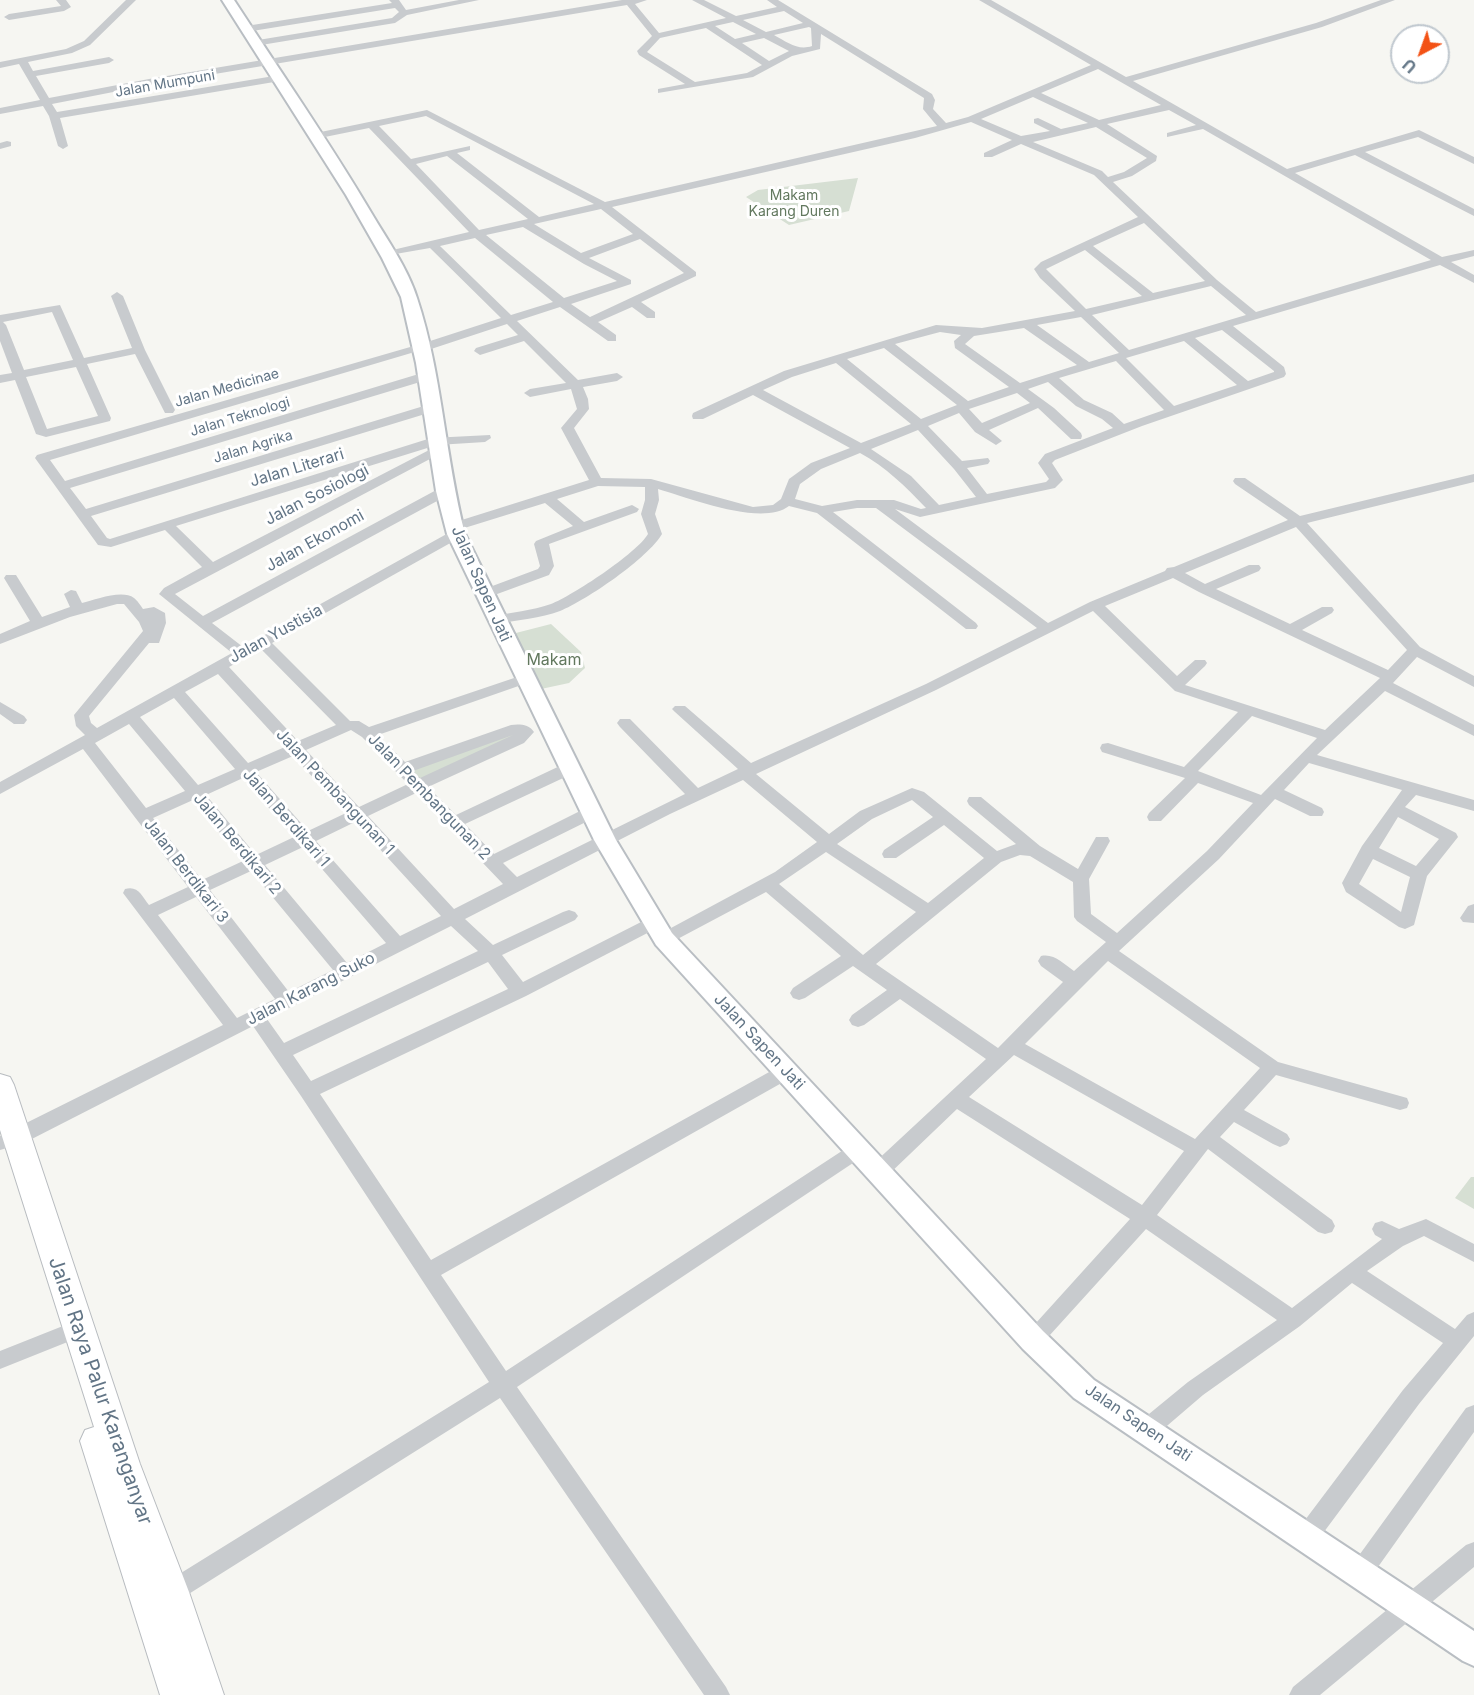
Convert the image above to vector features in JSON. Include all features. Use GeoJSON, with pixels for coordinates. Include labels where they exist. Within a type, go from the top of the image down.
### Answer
{"type":"FeatureCollection","features":[{"type":"Feature","properties":{"kind":"main road","name":"Jalan Raya Palur Karanganyar"},"geometry":{"type":"LineString","coordinates":[[0,1085],[6,1140],[72,1331],[115,1468],[160,1598],[206,1695]]}},
{"type":"Feature","properties":{"kind":"main road","name":"Jalan Raya Palur Karanganyar"},"geometry":{"type":"LineString","coordinates":[[160,1598],[178,1695]]}},
{"type":"Feature","properties":{"kind":"street"},"geometry":{"type":"LineString","coordinates":[[11,12],[66,7],[59,0]]}},
{"type":"Feature","properties":{"kind":"street"},"geometry":{"type":"LineString","coordinates":[[0,65],[69,51],[87,43],[131,0]]}},
{"type":"Feature","properties":{"kind":"street","name":"Jalan Sapen Jati"},"geometry":{"type":"LineString","coordinates":[[228,0],[280,78],[388,254],[412,308],[421,347],[445,491],[455,530],[525,680],[605,840],[658,931],[1033,1340],[1084,1389],[1307,1536],[1474,1650]]}},
{"type":"Feature","properties":{"kind":"street"},"geometry":{"type":"LineString","coordinates":[[421,0],[428,9]]}},
{"type":"Feature","properties":{"kind":"street"},"geometry":{"type":"LineString","coordinates":[[0,111],[262,53],[388,22],[401,17],[404,13],[474,0]]}},
{"type":"Feature","properties":{"kind":"street"},"geometry":{"type":"LineString","coordinates":[[697,0],[734,18],[763,36],[797,51],[807,51],[817,46],[813,26]]}},
{"type":"Feature","properties":{"kind":"street"},"geometry":{"type":"LineString","coordinates":[[772,0],[928,96],[930,100],[928,109],[943,126]]}},
{"type":"Feature","properties":{"kind":"street"},"geometry":{"type":"LineString","coordinates":[[984,0],[1472,278]]}},
{"type":"Feature","properties":{"kind":"street"},"geometry":{"type":"LineString","coordinates":[[1125,80],[1319,25],[1390,0]]}},
{"type":"Feature","properties":{"kind":"street"},"geometry":{"type":"LineString","coordinates":[[262,53],[550,17],[634,1],[657,36]]}},
{"type":"Feature","properties":{"kind":"street"},"geometry":{"type":"LineString","coordinates":[[244,26],[391,2],[404,13]]}},
{"type":"Feature","properties":{"kind":"street"},"geometry":{"type":"LineString","coordinates":[[693,84],[642,51],[657,36],[785,8]]}},
{"type":"Feature","properties":{"kind":"street"},"geometry":{"type":"LineString","coordinates":[[707,25],[769,65]]}},
{"type":"Feature","properties":{"kind":"street"},"geometry":{"type":"LineString","coordinates":[[735,42],[813,26]]}},
{"type":"Feature","properties":{"kind":"street"},"geometry":{"type":"LineString","coordinates":[[86,47],[95,63]]}},
{"type":"Feature","properties":{"kind":"street"},"geometry":{"type":"LineString","coordinates":[[262,53],[295,48]]}},
{"type":"Feature","properties":{"kind":"street"},"geometry":{"type":"LineString","coordinates":[[662,91],[744,76],[797,51]]}},
{"type":"Feature","properties":{"kind":"street"},"geometry":{"type":"LineString","coordinates":[[56,56],[62,69]]}},
{"type":"Feature","properties":{"kind":"street"},"geometry":{"type":"LineString","coordinates":[[31,74],[109,60]]}},
{"type":"Feature","properties":{"kind":"street"},"geometry":{"type":"LineString","coordinates":[[23,62],[47,101],[63,146]]}},
{"type":"Feature","properties":{"kind":"street"},"geometry":{"type":"LineString","coordinates":[[388,254],[874,146],[972,118],[1100,65]]}},
{"type":"Feature","properties":{"kind":"street","name":"Jalan Mumpuni"},"geometry":{"type":"LineString","coordinates":[[54,116],[280,78]]}},
{"type":"Feature","properties":{"kind":"street"},"geometry":{"type":"LineString","coordinates":[[1034,93],[1099,124],[1149,153],[1152,157],[1134,171],[1108,180]]}},
{"type":"Feature","properties":{"kind":"street"},"geometry":{"type":"LineString","coordinates":[[988,155],[1025,140],[1171,106]]}},
{"type":"Feature","properties":{"kind":"street"},"geometry":{"type":"LineString","coordinates":[[315,136],[428,113],[604,206],[692,274],[589,322]]}},
{"type":"Feature","properties":{"kind":"street"},"geometry":{"type":"LineString","coordinates":[[972,118],[1088,168],[1108,180],[1213,282],[1254,316]]}},
{"type":"Feature","properties":{"kind":"street"},"geometry":{"type":"LineString","coordinates":[[1038,121],[1061,133]]}},
{"type":"Feature","properties":{"kind":"street"},"geometry":{"type":"LineString","coordinates":[[1064,121],[1079,129]]}},
{"type":"Feature","properties":{"kind":"street"},"geometry":{"type":"LineString","coordinates":[[371,124],[477,234],[562,303],[612,338]]}},
{"type":"Feature","properties":{"kind":"street"},"geometry":{"type":"LineString","coordinates":[[1171,135],[1204,126]]}},
{"type":"Feature","properties":{"kind":"street"},"geometry":{"type":"LineString","coordinates":[[1285,173],[1420,132],[1474,161]]}},
{"type":"Feature","properties":{"kind":"street"},"geometry":{"type":"LineString","coordinates":[[409,163],[428,156],[466,148]]}},
{"type":"Feature","properties":{"kind":"street"},"geometry":{"type":"LineString","coordinates":[[1356,152],[1474,213]]}},
{"type":"Feature","properties":{"kind":"street"},"geometry":{"type":"LineString","coordinates":[[450,153],[532,222],[580,257],[650,294]]}},
{"type":"Feature","properties":{"kind":"street"},"geometry":{"type":"LineString","coordinates":[[1146,218],[1045,264],[1041,269],[1044,276],[1085,313],[1172,411]]}},
{"type":"Feature","properties":{"kind":"street"},"geometry":{"type":"LineString","coordinates":[[580,257],[642,236]]}},
{"type":"Feature","properties":{"kind":"street"},"geometry":{"type":"LineString","coordinates":[[432,244],[575,384],[584,402],[584,408],[581,416],[567,428],[597,482]]}},
{"type":"Feature","properties":{"kind":"street"},"geometry":{"type":"LineString","coordinates":[[1085,245],[1151,297]]}},
{"type":"Feature","properties":{"kind":"street"},"geometry":{"type":"LineString","coordinates":[[1225,326],[1281,372],[1047,459],[1046,466],[1056,477],[1052,484],[917,513],[898,505],[881,504],[822,510],[782,505],[790,487],[798,478],[816,466],[858,447],[1017,387],[1441,261],[1474,253]]}},
{"type":"Feature","properties":{"kind":"street","name":"Jalan Medicinae"},"geometry":{"type":"LineString","coordinates":[[62,486],[42,458],[421,347],[627,282]]}},
{"type":"Feature","properties":{"kind":"street"},"geometry":{"type":"LineString","coordinates":[[698,416],[798,370],[886,343],[945,328],[971,333],[1027,324],[1085,313],[1213,282]]}},
{"type":"Feature","properties":{"kind":"street"},"geometry":{"type":"LineString","coordinates":[[117,296],[139,350],[169,410]]}},
{"type":"Feature","properties":{"kind":"street"},"geometry":{"type":"LineString","coordinates":[[633,302],[651,315]]}},
{"type":"Feature","properties":{"kind":"street"},"geometry":{"type":"LineString","coordinates":[[0,319],[56,308],[105,417],[101,421],[43,432],[0,324]]}},
{"type":"Feature","properties":{"kind":"street"},"geometry":{"type":"LineString","coordinates":[[1027,324],[1087,366]]}},
{"type":"Feature","properties":{"kind":"street"},"geometry":{"type":"LineString","coordinates":[[971,333],[958,343],[959,345],[1040,403],[1076,436]]}},
{"type":"Feature","properties":{"kind":"street"},"geometry":{"type":"LineString","coordinates":[[480,351],[526,336]]}},
{"type":"Feature","properties":{"kind":"street"},"geometry":{"type":"LineString","coordinates":[[1186,337],[1245,385]]}},
{"type":"Feature","properties":{"kind":"street"},"geometry":{"type":"LineString","coordinates":[[886,343],[964,407],[980,429],[996,441]]}},
{"type":"Feature","properties":{"kind":"street"},"geometry":{"type":"LineString","coordinates":[[0,380],[139,350]]}},
{"type":"Feature","properties":{"kind":"street"},"geometry":{"type":"LineString","coordinates":[[839,359],[919,424],[959,466],[984,499]]}},
{"type":"Feature","properties":{"kind":"street","name":"Jalan Teknologi"},"geometry":{"type":"LineString","coordinates":[[62,486],[426,376]]}},
{"type":"Feature","properties":{"kind":"street"},"geometry":{"type":"LineString","coordinates":[[1050,376],[1080,403],[1098,411],[1123,429]]}},
{"type":"Feature","properties":{"kind":"street"},"geometry":{"type":"LineString","coordinates":[[530,393],[617,377]]}},
{"type":"Feature","properties":{"kind":"street"},"geometry":{"type":"LineString","coordinates":[[755,391],[894,469],[936,510]]}},
{"type":"Feature","properties":{"kind":"street"},"geometry":{"type":"LineString","coordinates":[[980,429],[1040,403]]}},
{"type":"Feature","properties":{"kind":"street","name":"Jalan Agrika"},"geometry":{"type":"LineString","coordinates":[[82,514],[431,408]]}},
{"type":"Feature","properties":{"kind":"street"},"geometry":{"type":"LineString","coordinates":[[437,446],[485,438]]}},
{"type":"Feature","properties":{"kind":"street","name":"Jalan Literari"},"geometry":{"type":"LineString","coordinates":[[82,514],[101,540],[111,543],[437,446]]}},
{"type":"Feature","properties":{"kind":"street","name":"Jalan Sosiologi"},"geometry":{"type":"LineString","coordinates":[[202,623],[166,593],[437,446]]}},
{"type":"Feature","properties":{"kind":"street"},"geometry":{"type":"LineString","coordinates":[[959,466],[983,461]]}},
{"type":"Feature","properties":{"kind":"street","name":"Jalan Karang Suko"},"geometry":{"type":"LineString","coordinates":[[6,1140],[236,1028],[695,795],[986,659],[1095,604],[1298,521],[1474,478]]}},
{"type":"Feature","properties":{"kind":"street"},"geometry":{"type":"LineString","coordinates":[[1240,481],[1298,521],[1415,650],[1474,682]]}},
{"type":"Feature","properties":{"kind":"street","name":"Jalan Yustisia"},"geometry":{"type":"LineString","coordinates":[[0,789],[262,642],[455,530],[546,497],[597,482],[651,483],[724,504],[762,512],[782,505]]}},
{"type":"Feature","properties":{"kind":"street"},"geometry":{"type":"LineString","coordinates":[[497,620],[562,605],[645,548],[655,534],[648,514],[652,500],[651,483]]}},
{"type":"Feature","properties":{"kind":"street"},"geometry":{"type":"LineString","coordinates":[[62,486],[82,514]]}},
{"type":"Feature","properties":{"kind":"street","name":"Jalan Ekonomi"},"geometry":{"type":"LineString","coordinates":[[202,623],[445,491]]}},
{"type":"Feature","properties":{"kind":"street"},"geometry":{"type":"LineString","coordinates":[[546,497],[576,522]]}},
{"type":"Feature","properties":{"kind":"street"},"geometry":{"type":"LineString","coordinates":[[881,504],[1046,628]]}},
{"type":"Feature","properties":{"kind":"street"},"geometry":{"type":"LineString","coordinates":[[576,522],[632,509]]}},
{"type":"Feature","properties":{"kind":"street"},"geometry":{"type":"LineString","coordinates":[[484,594],[543,573],[547,566],[542,543],[594,510]]}},
{"type":"Feature","properties":{"kind":"street"},"geometry":{"type":"LineString","coordinates":[[822,510],[970,626]]}},
{"type":"Feature","properties":{"kind":"street"},"geometry":{"type":"LineString","coordinates":[[167,525],[212,568]]}},
{"type":"Feature","properties":{"kind":"street"},"geometry":{"type":"LineString","coordinates":[[1204,589],[1254,568]]}},
{"type":"Feature","properties":{"kind":"street"},"geometry":{"type":"LineString","coordinates":[[1172,571],[1387,681],[1474,731]]}},
{"type":"Feature","properties":{"kind":"street"},"geometry":{"type":"LineString","coordinates":[[11,578],[39,624]]}},
{"type":"Feature","properties":{"kind":"street"},"geometry":{"type":"LineString","coordinates":[[0,639],[78,610],[71,594]]}},
{"type":"Feature","properties":{"kind":"street","name":"Jalan Berdikari 3"},"geometry":{"type":"LineString","coordinates":[[78,610],[125,598],[146,613],[149,626],[148,635],[81,719],[84,726],[97,734],[143,816],[287,1002]]}},
{"type":"Feature","properties":{"kind":"street"},"geometry":{"type":"LineString","coordinates":[[1095,604],[1176,685],[1328,736]]}},
{"type":"Feature","properties":{"kind":"street"},"geometry":{"type":"LineString","coordinates":[[1290,630],[1327,610]]}},
{"type":"Feature","properties":{"kind":"street"},"geometry":{"type":"LineString","coordinates":[[202,623],[241,653]]}},
{"type":"Feature","properties":{"kind":"street","name":"Jalan Pembangunan 2"},"geometry":{"type":"LineString","coordinates":[[262,642],[346,726],[354,725],[367,733],[515,886]]}},
{"type":"Feature","properties":{"kind":"street"},"geometry":{"type":"LineString","coordinates":[[879,1171],[957,1099],[1075,981],[1233,835],[1306,757],[1387,681],[1415,650]]}},
{"type":"Feature","properties":{"kind":"street"},"geometry":{"type":"LineString","coordinates":[[1176,685],[1200,663]]}},
{"type":"Feature","properties":{"kind":"street","name":"Jalan Pembangunan 1"},"geometry":{"type":"LineString","coordinates":[[219,666],[452,917],[491,953],[520,991]]}},
{"type":"Feature","properties":{"kind":"street"},"geometry":{"type":"LineString","coordinates":[[367,733],[525,680]]}},
{"type":"Feature","properties":{"kind":"street","name":"Jalan Berdikari 1"},"geometry":{"type":"LineString","coordinates":[[175,690],[398,945]]}},
{"type":"Feature","properties":{"kind":"street"},"geometry":{"type":"LineString","coordinates":[[0,707],[19,720]]}},
{"type":"Feature","properties":{"kind":"street"},"geometry":{"type":"LineString","coordinates":[[680,709],[827,843],[927,911]]}},
{"type":"Feature","properties":{"kind":"street"},"geometry":{"type":"LineString","coordinates":[[1155,817],[1248,711]]}},
{"type":"Feature","properties":{"kind":"street","name":"Jalan Berdikari 2"},"geometry":{"type":"LineString","coordinates":[[130,716],[345,972]]}},
{"type":"Feature","properties":{"kind":"street"},"geometry":{"type":"LineString","coordinates":[[625,723],[695,795]]}},
{"type":"Feature","properties":{"kind":"street"},"geometry":{"type":"LineString","coordinates":[[143,816],[346,726]]}},
{"type":"Feature","properties":{"kind":"street"},"geometry":{"type":"LineString","coordinates":[[147,913],[519,739],[526,732],[523,729],[511,730],[402,769]]}},
{"type":"Feature","properties":{"kind":"street"},"geometry":{"type":"LineString","coordinates":[[1108,748],[1316,812]]}},
{"type":"Feature","properties":{"kind":"street"},"geometry":{"type":"LineString","coordinates":[[1306,757],[1474,806]]}},
{"type":"Feature","properties":{"kind":"street"},"geometry":{"type":"LineString","coordinates":[[454,823],[570,768]]}},
{"type":"Feature","properties":{"kind":"street"},"geometry":{"type":"LineString","coordinates":[[1395,809],[1450,837],[1419,874],[1408,921],[1403,922],[1351,886],[1350,881],[1395,809],[1413,788]]}},
{"type":"Feature","properties":{"kind":"street"},"geometry":{"type":"LineString","coordinates":[[308,1091],[520,991],[766,883],[794,867],[866,815],[912,793],[995,858]]}},
{"type":"Feature","properties":{"kind":"street"},"geometry":{"type":"LineString","coordinates":[[975,801],[1034,850],[1081,879]]}},
{"type":"Feature","properties":{"kind":"street"},"geometry":{"type":"LineString","coordinates":[[492,862],[592,813]]}},
{"type":"Feature","properties":{"kind":"street"},"geometry":{"type":"LineString","coordinates":[[890,854],[945,817]]}},
{"type":"Feature","properties":{"kind":"street"},"geometry":{"type":"LineString","coordinates":[[1102,841],[1081,879],[1083,917],[1113,947],[1272,1067],[1400,1103]]}},
{"type":"Feature","properties":{"kind":"street"},"geometry":{"type":"LineString","coordinates":[[800,993],[858,961],[995,858],[1019,849],[1034,850]]}},
{"type":"Feature","properties":{"kind":"street"},"geometry":{"type":"LineString","coordinates":[[1368,850],[1419,874]]}},
{"type":"Feature","properties":{"kind":"street"},"geometry":{"type":"LineString","coordinates":[[766,883],[858,961],[899,991],[1005,1052],[1202,1144],[1325,1226]]}},
{"type":"Feature","properties":{"kind":"street"},"geometry":{"type":"LineString","coordinates":[[131,893],[236,1028]]}},
{"type":"Feature","properties":{"kind":"street"},"geometry":{"type":"LineString","coordinates":[[282,1052],[569,916]]}},
{"type":"Feature","properties":{"kind":"street"},"geometry":{"type":"LineString","coordinates":[[1047,961],[1075,981]]}},
{"type":"Feature","properties":{"kind":"street"},"geometry":{"type":"LineString","coordinates":[[858,1020],[899,991]]}},
{"type":"Feature","properties":{"kind":"street"},"geometry":{"type":"LineString","coordinates":[[256,1017],[282,1052],[503,1385],[717,1695]]}},
{"type":"Feature","properties":{"kind":"street"},"geometry":{"type":"LineString","coordinates":[[1033,1340],[1144,1217],[1202,1144],[1272,1067]]}},
{"type":"Feature","properties":{"kind":"street"},"geometry":{"type":"LineString","coordinates":[[428,1272],[787,1071]]}},
{"type":"Feature","properties":{"kind":"street"},"geometry":{"type":"LineString","coordinates":[[957,1099],[1144,1217],[1293,1320]]}},
{"type":"Feature","properties":{"kind":"street"},"geometry":{"type":"LineString","coordinates":[[1231,1111],[1280,1139]]}},
{"type":"Feature","properties":{"kind":"street"},"geometry":{"type":"LineString","coordinates":[[160,1598],[503,1385],[858,1150]]}},
{"type":"Feature","properties":{"kind":"street"},"geometry":{"type":"LineString","coordinates":[[1146,1430],[1201,1385],[1293,1320],[1352,1272],[1390,1234],[1426,1227],[1474,1254]]}},
{"type":"Feature","properties":{"kind":"street"},"geometry":{"type":"LineString","coordinates":[[1352,1272],[1458,1341]]}},
{"type":"Feature","properties":{"kind":"street"},"geometry":{"type":"LineString","coordinates":[[1307,1536],[1411,1397],[1474,1321]]}},
{"type":"Feature","properties":{"kind":"street"},"geometry":{"type":"LineString","coordinates":[[0,1360],[72,1331]]}},
{"type":"Feature","properties":{"kind":"street"},"geometry":{"type":"LineString","coordinates":[[1360,1573],[1474,1415]]}},
{"type":"Feature","properties":{"kind":"street"},"geometry":{"type":"LineString","coordinates":[[1301,1695],[1474,1553]]}},
{"type":"Feature","properties":{"kind":"green space","name":"Makam Karang Duren"},"geometry":{"type":"Polygon","coordinates":[[[858,178],[849,211],[789,225],[746,197],[758,190],[858,178]]]}},
{"type":"Feature","properties":{"kind":"green space","name":"Makam"},"geometry":{"type":"Polygon","coordinates":[[[551,624],[581,652],[585,668],[569,683],[541,689],[512,634],[551,624]]]}},
{"type":"Feature","properties":{"kind":"green space"},"geometry":{"type":"Polygon","coordinates":[[[523,731],[420,782],[407,769],[523,731]]]}},
{"type":"Feature","properties":{"kind":"green space"},"geometry":{"type":"Polygon","coordinates":[[[1471,1177],[1474,1177],[1474,1209],[1455,1198],[1471,1177]]]}}]}
